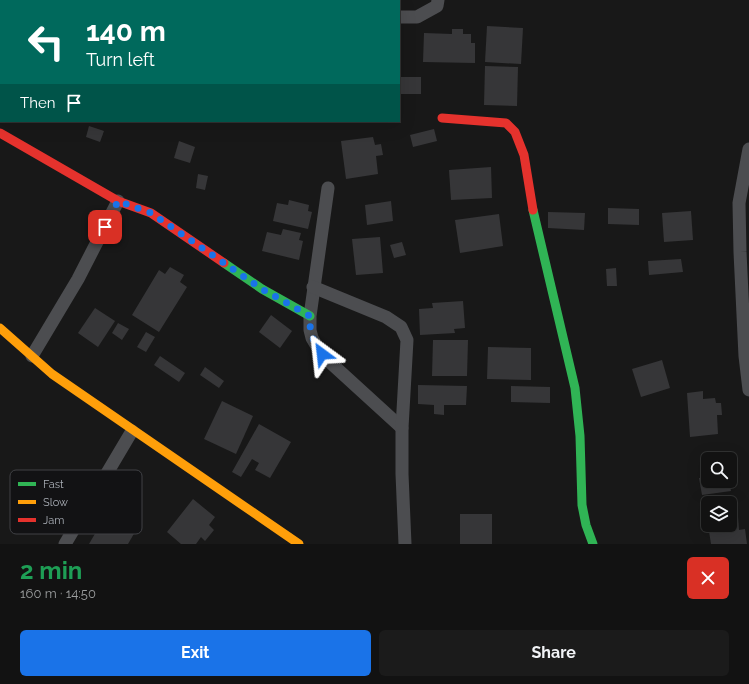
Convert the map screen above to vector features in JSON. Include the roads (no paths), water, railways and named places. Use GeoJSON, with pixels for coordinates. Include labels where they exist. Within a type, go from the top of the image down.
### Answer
{"type":"FeatureCollection","features":[{"type":"Feature","properties":{"kind":"street"},"geometry":{"type":"LineString","coordinates":[[400,17],[417,17],[437,6],[438,0]]}},
{"type":"Feature","properties":{"kind":"street"},"geometry":{"type":"LineString","coordinates":[[442,118],[506,123],[515,132],[524,155],[533,210],[575,388],[579,419],[583,515],[587,533],[593,544]]}},
{"type":"Feature","properties":{"kind":"street"},"geometry":{"type":"LineString","coordinates":[[0,134],[118,201],[151,213],[262,289],[310,316]]}},
{"type":"Feature","properties":{"kind":"street"},"geometry":{"type":"LineString","coordinates":[[749,149],[739,203],[745,356],[749,390]]}},
{"type":"Feature","properties":{"kind":"street"},"geometry":{"type":"LineString","coordinates":[[328,188],[313,287],[310,316],[310,330],[312,338],[322,354],[402,428]]}},
{"type":"Feature","properties":{"kind":"street"},"geometry":{"type":"LineString","coordinates":[[32,356],[78,279],[118,201]]}},
{"type":"Feature","properties":{"kind":"street"},"geometry":{"type":"LineString","coordinates":[[313,287],[386,317],[402,327],[407,340],[402,428],[405,544]]}},
{"type":"Feature","properties":{"kind":"street"},"geometry":{"type":"LineString","coordinates":[[0,328],[52,374],[132,431],[299,544]]}},
{"type":"Feature","properties":{"kind":"street"},"geometry":{"type":"LineString","coordinates":[[109,470],[132,431]]}},
{"type":"Feature","properties":{"kind":"street"},"geometry":{"type":"LineString","coordinates":[[65,544],[71,534]]}}]}
